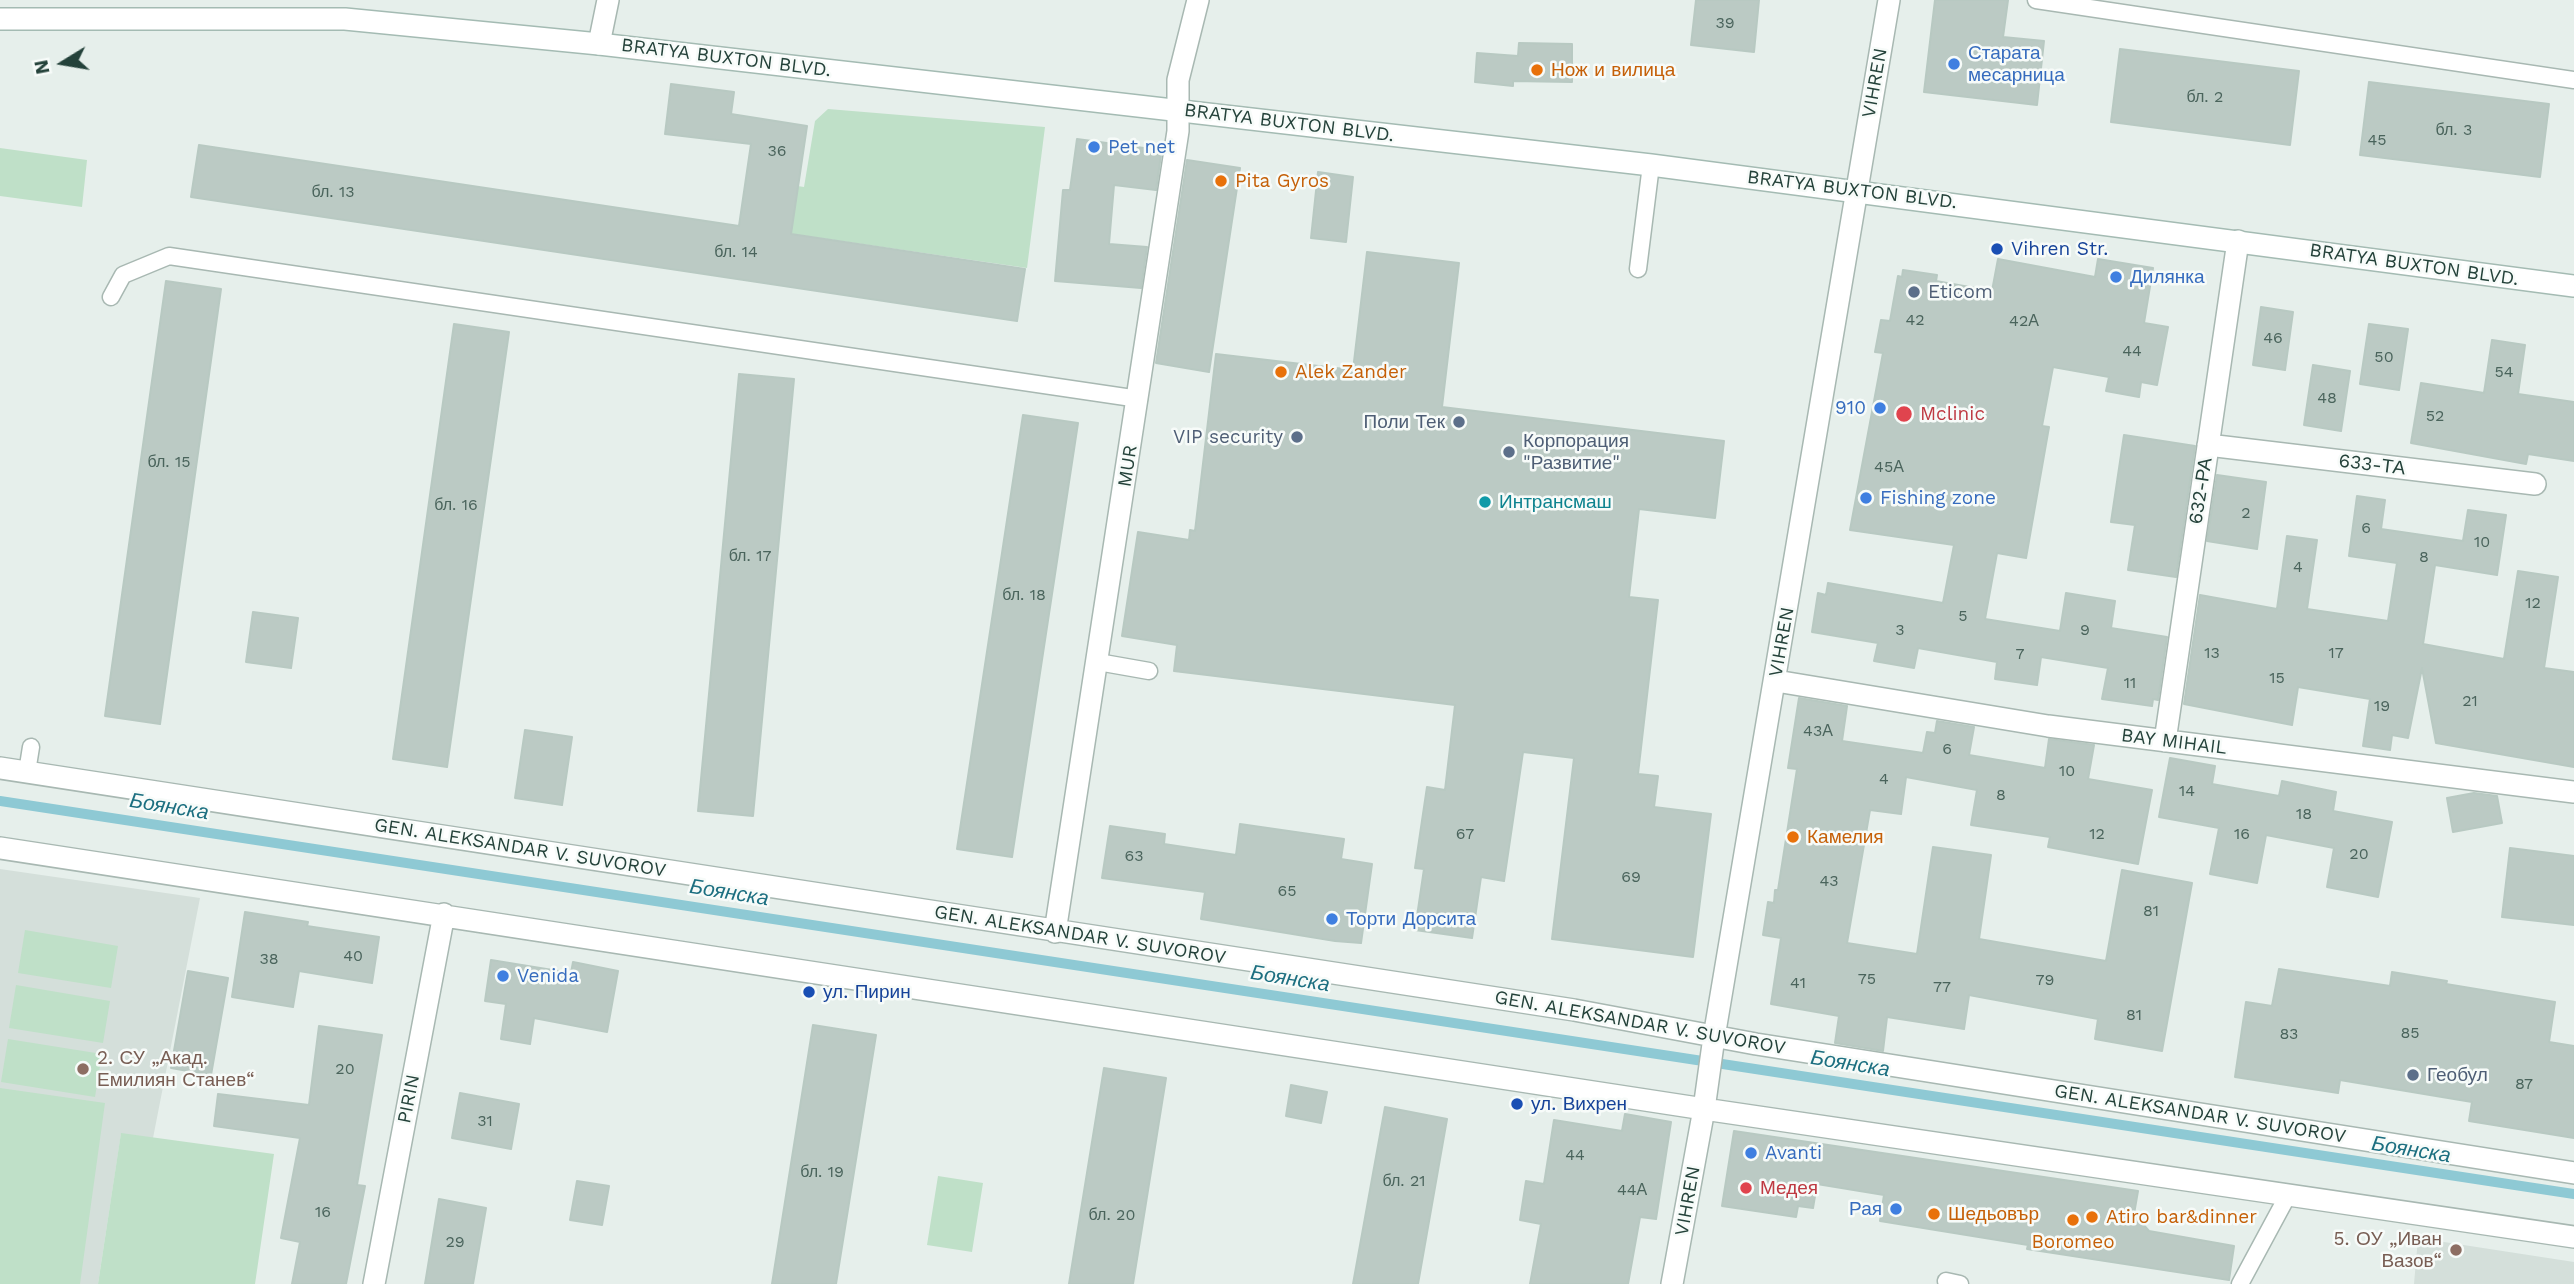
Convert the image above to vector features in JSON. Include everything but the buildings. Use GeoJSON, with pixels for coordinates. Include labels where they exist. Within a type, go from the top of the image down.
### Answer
{"type":"FeatureCollection","features":[{"type":"Feature","properties":{"kind":"street"},"geometry":{"type":"LineString","coordinates":[[599,44],[608,0]]}},
{"type":"Feature","properties":{"kind":"street","name":"MUR"},"geometry":{"type":"LineString","coordinates":[[1055,932],[1139,399],[1178,131],[1178,80],[1198,0]]}},
{"type":"Feature","properties":{"kind":"street","name":"VIHREN"},"geometry":{"type":"LineString","coordinates":[[1672,1284],[1704,1109],[1889,0]]}},
{"type":"Feature","properties":{"kind":"street","name":"BRATYA BUXTON BLVD."},"geometry":{"type":"LineString","coordinates":[[0,19],[345,19],[599,44],[1651,165],[2574,286]]}},
{"type":"Feature","properties":{"kind":"street","name":"632-РА"},"geometry":{"type":"LineString","coordinates":[[2165,741],[2238,241]]}},
{"type":"Feature","properties":{"kind":"street","name":"633-ТА"},"geometry":{"type":"LineString","coordinates":[[2208,445],[2535,484]]}},
{"type":"Feature","properties":{"kind":"street","name":"BAY MIHAIL"},"geometry":{"type":"LineString","coordinates":[[1776,681],[2048,726],[2574,792]]}},
{"type":"Feature","properties":{"kind":"street","name":"GEN. ALEKSANDAR V. SUVOROV"},"geometry":{"type":"LineString","coordinates":[[0,768],[1574,1010],[1714,1037],[2574,1173]]}},
{"type":"Feature","properties":{"kind":"street"},"geometry":{"type":"LineString","coordinates":[[0,848],[1704,1109],[2574,1237]]}},
{"type":"Feature","properties":{"kind":"street","name":"PIRIN"},"geometry":{"type":"LineString","coordinates":[[374,1284],[443,914]]}},
{"type":"Feature","properties":{"kind":"lane"},"geometry":{"type":"LineString","coordinates":[[2036,0],[2574,80]]}},
{"type":"Feature","properties":{"kind":"lane"},"geometry":{"type":"LineString","coordinates":[[1638,269],[1651,165]]}},
{"type":"Feature","properties":{"kind":"lane"},"geometry":{"type":"LineString","coordinates":[[111,298],[122,275],[169,256],[1139,399]]}},
{"type":"Feature","properties":{"kind":"lane"},"geometry":{"type":"LineString","coordinates":[[1098,663],[1149,671]]}},
{"type":"Feature","properties":{"kind":"lane"},"geometry":{"type":"LineString","coordinates":[[27,772],[32,747]]}},
{"type":"Feature","properties":{"kind":"lane"},"geometry":{"type":"LineString","coordinates":[[2240,1284],[2288,1195]]}},
{"type":"Feature","properties":{"kind":"shaded area","name":"2. СУ „Акад. Емилиян Станев“"},"geometry":{"type":"Polygon","coordinates":[[[0,869],[200,898],[153,1138],[121,1134],[98,1284],[0,1284],[0,869]]]}},
{"type":"Feature","properties":{"kind":"shaded area","name":"5. ОУ „Иван Вазов“"},"geometry":{"type":"Polygon","coordinates":[[[2418,1238],[2574,1262],[2574,1284],[2414,1284],[2418,1238]]]}},
{"type":"Feature","properties":{"kind":"green space"},"geometry":{"type":"Polygon","coordinates":[[[828,109],[1045,127],[1027,268],[745,227],[747,178],[804,187],[815,121],[828,109]]]}},
{"type":"Feature","properties":{"kind":"green space"},"geometry":{"type":"Polygon","coordinates":[[[0,148],[87,160],[82,207],[0,196],[0,148]]]}},
{"type":"Feature","properties":{"kind":"green space"},"geometry":{"type":"Polygon","coordinates":[[[25,930],[118,946],[111,988],[18,973],[25,930]]]}},
{"type":"Feature","properties":{"kind":"green space"},"geometry":{"type":"Polygon","coordinates":[[[16,985],[110,1001],[103,1043],[9,1028],[16,985]]]}},
{"type":"Feature","properties":{"kind":"green space"},"geometry":{"type":"Polygon","coordinates":[[[8,1039],[102,1054],[95,1097],[1,1082],[8,1039]]]}},
{"type":"Feature","properties":{"kind":"green space"},"geometry":{"type":"Polygon","coordinates":[[[0,1088],[105,1103],[80,1284],[0,1284],[0,1088]]]}},
{"type":"Feature","properties":{"kind":"green space"},"geometry":{"type":"Polygon","coordinates":[[[121,1133],[274,1154],[255,1284],[98,1284],[121,1133]]]}},
{"type":"Feature","properties":{"kind":"green space"},"geometry":{"type":"Polygon","coordinates":[[[938,1176],[983,1183],[972,1252],[927,1245],[938,1176]]]}},
{"type":"Feature","properties":{"kind":"waterway","name":"Боянска"},"geometry":{"type":"LineString","coordinates":[[0,801],[2574,1194]]}},
{"type":"Feature","properties":{"kind":"place","name":"Старата месарница"},"geometry":{"type":"Point","coordinates":[1954,64]}},
{"type":"Feature","properties":{"kind":"place","name":"Нож и вилица"},"geometry":{"type":"Point","coordinates":[1537,70]}},
{"type":"Feature","properties":{"kind":"place","name":"Pet net"},"geometry":{"type":"Point","coordinates":[1094,147]}},
{"type":"Feature","properties":{"kind":"place","name":"Pita Gyros"},"geometry":{"type":"Point","coordinates":[1221,181]}},
{"type":"Feature","properties":{"kind":"place","name":"Vihren Str."},"geometry":{"type":"Point","coordinates":[1997,249]}},
{"type":"Feature","properties":{"kind":"place","name":"Дилянка"},"geometry":{"type":"Point","coordinates":[2116,277]}},
{"type":"Feature","properties":{"kind":"place","name":"Eticom"},"geometry":{"type":"Point","coordinates":[1914,292]}},
{"type":"Feature","properties":{"kind":"place","name":"Alek Zander"},"geometry":{"type":"Point","coordinates":[1281,372]}},
{"type":"Feature","properties":{"kind":"place","name":"910"},"geometry":{"type":"Point","coordinates":[1880,408]}},
{"type":"Feature","properties":{"kind":"place","name":"Mclinic"},"geometry":{"type":"Point","coordinates":[1904,414]}},
{"type":"Feature","properties":{"kind":"place","name":"Поли Тек"},"geometry":{"type":"Point","coordinates":[1459,422]}},
{"type":"Feature","properties":{"kind":"place","name":"VIP security"},"geometry":{"type":"Point","coordinates":[1297,437]}},
{"type":"Feature","properties":{"kind":"place","name":"Корпорация \"Развитие\""},"geometry":{"type":"Point","coordinates":[1509,452]}},
{"type":"Feature","properties":{"kind":"place","name":"Fishing zone"},"geometry":{"type":"Point","coordinates":[1866,498]}},
{"type":"Feature","properties":{"kind":"place","name":"Интрансмаш"},"geometry":{"type":"Point","coordinates":[1485,502]}},
{"type":"Feature","properties":{"kind":"place","name":"Камелия"},"geometry":{"type":"Point","coordinates":[1793,837]}},
{"type":"Feature","properties":{"kind":"place","name":"Торти Дорсита"},"geometry":{"type":"Point","coordinates":[1332,919]}},
{"type":"Feature","properties":{"kind":"place","name":"Venida"},"geometry":{"type":"Point","coordinates":[503,976]}},
{"type":"Feature","properties":{"kind":"place","name":"ул. Пирин"},"geometry":{"type":"Point","coordinates":[809,992]}},
{"type":"Feature","properties":{"kind":"place","name":"2. СУ „Акад. Емилиян Станев“"},"geometry":{"type":"Point","coordinates":[83,1069]}},
{"type":"Feature","properties":{"kind":"place","name":"Геобул"},"geometry":{"type":"Point","coordinates":[2413,1075]}},
{"type":"Feature","properties":{"kind":"place","name":"ул. Вихрен"},"geometry":{"type":"Point","coordinates":[1517,1104]}},
{"type":"Feature","properties":{"kind":"place","name":"Avanti"},"geometry":{"type":"Point","coordinates":[1751,1153]}},
{"type":"Feature","properties":{"kind":"place","name":"Медея"},"geometry":{"type":"Point","coordinates":[1746,1188]}},
{"type":"Feature","properties":{"kind":"place","name":"Рая"},"geometry":{"type":"Point","coordinates":[1896,1209]}},
{"type":"Feature","properties":{"kind":"place","name":"Шедьовър"},"geometry":{"type":"Point","coordinates":[1934,1214]}},
{"type":"Feature","properties":{"kind":"place","name":"Atiro bar&dinner"},"geometry":{"type":"Point","coordinates":[2092,1217]}},
{"type":"Feature","properties":{"kind":"place","name":"Boromeo"},"geometry":{"type":"Point","coordinates":[2073,1220]}},
{"type":"Feature","properties":{"kind":"place","name":"5. ОУ „Иван Вазов“"},"geometry":{"type":"Point","coordinates":[2456,1250]}}]}
